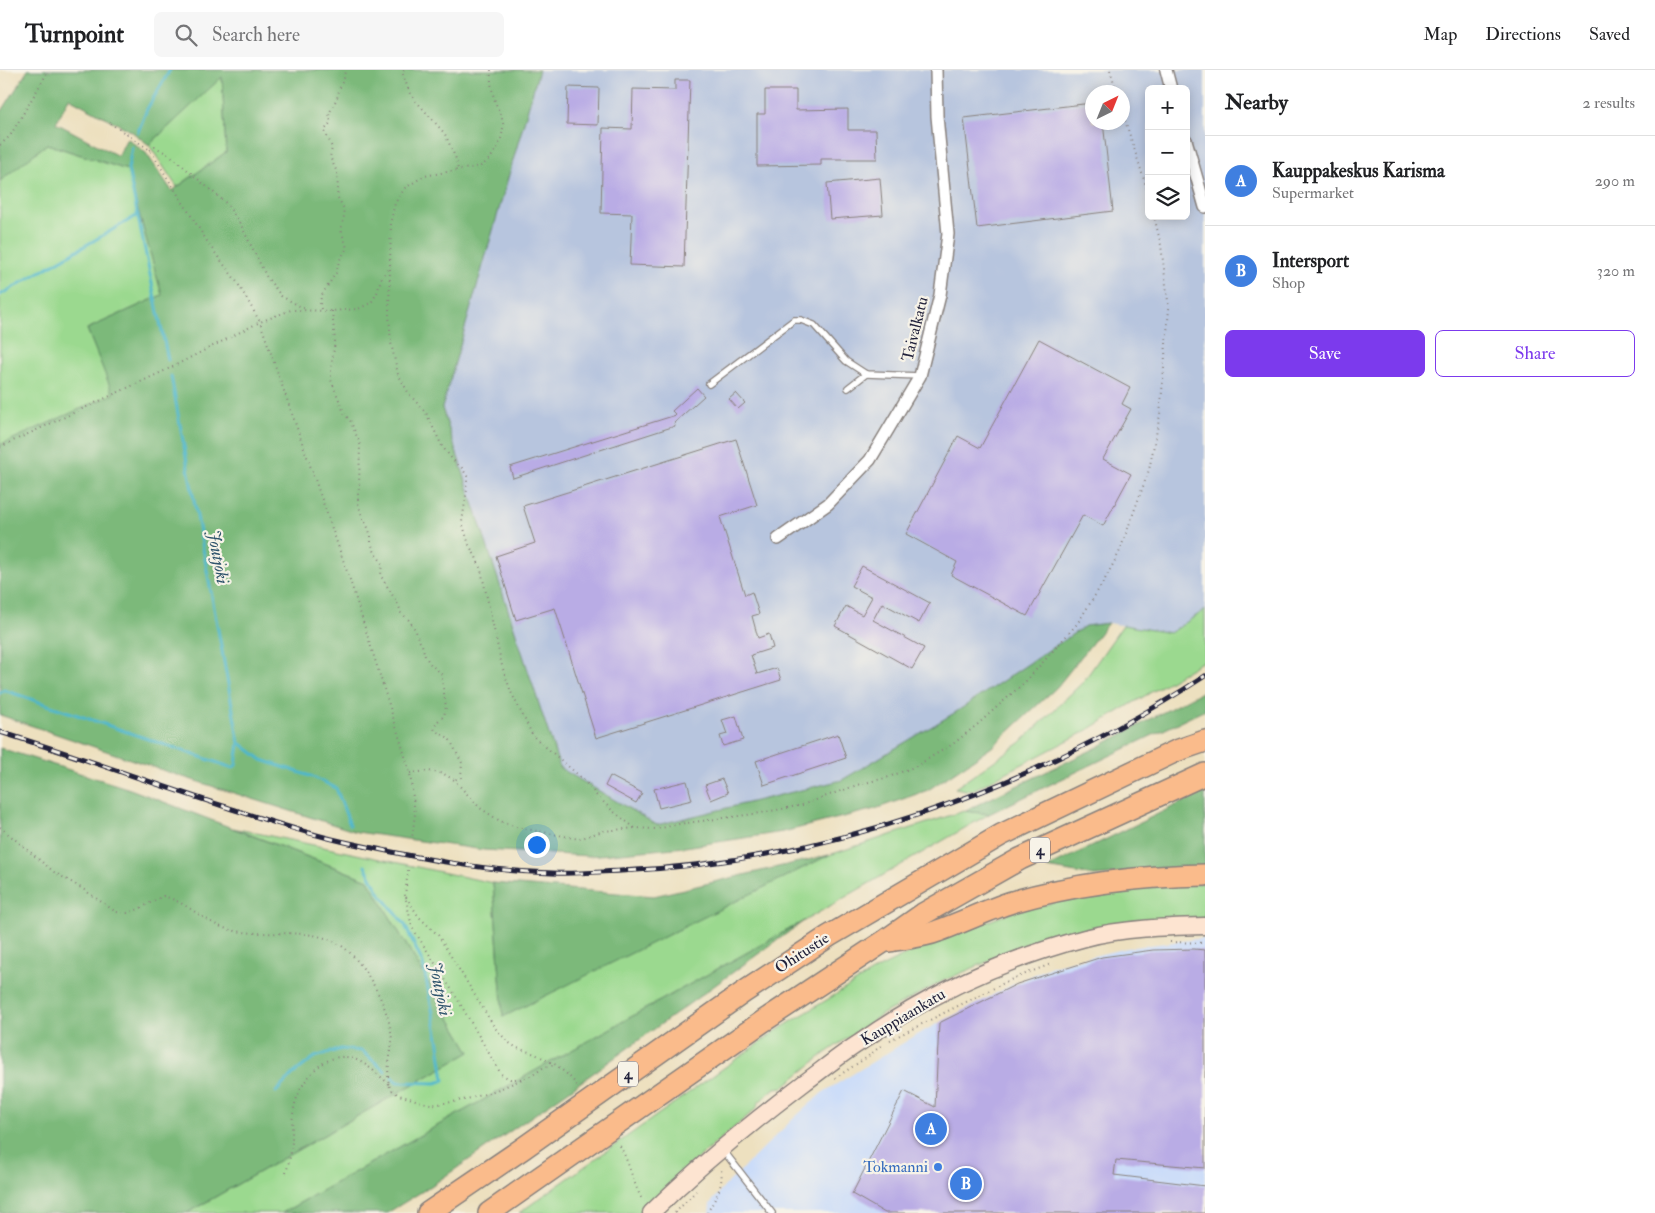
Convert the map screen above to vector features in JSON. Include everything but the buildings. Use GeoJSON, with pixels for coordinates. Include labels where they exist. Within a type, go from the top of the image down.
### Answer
{"type":"FeatureCollection","features":[{"type":"Feature","properties":{"kind":"highway"},"geometry":{"type":"LineString","coordinates":[[1176,751],[1205,726]]}},
{"type":"Feature","properties":{"kind":"highway","name":"Ohitustie"},"geometry":{"type":"LineString","coordinates":[[428,1213],[744,992],[829,936],[1002,835],[1176,751],[1205,741]]}},
{"type":"Feature","properties":{"kind":"highway","name":"4"},"geometry":{"type":"LineString","coordinates":[[489,1213],[770,1016],[884,942],[922,914],[1020,859],[1205,774]]}},
{"type":"Feature","properties":{"kind":"highway"},"geometry":{"type":"LineString","coordinates":[[884,942],[936,932],[1012,902],[1056,892],[1166,875],[1205,875]]}},
{"type":"Feature","properties":{"kind":"street","name":"Taivalkatu"},"geometry":{"type":"LineString","coordinates":[[778,539],[828,504],[870,460],[920,376],[940,295],[948,234],[937,116],[936,70]]}},
{"type":"Feature","properties":{"kind":"street"},"geometry":{"type":"LineString","coordinates":[[1166,70],[1170,85]]}},
{"type":"Feature","properties":{"kind":"street"},"geometry":{"type":"LineString","coordinates":[[1190,154],[1205,207]]}},
{"type":"Feature","properties":{"kind":"street","name":"Kauppiaankatu"},"geometry":{"type":"LineString","coordinates":[[648,1208],[726,1153],[762,1115],[860,1042],[955,986],[1005,964],[1086,938],[1131,930],[1205,926]]}},
{"type":"Feature","properties":{"kind":"lane"},"geometry":{"type":"LineString","coordinates":[[709,384],[794,320],[814,325],[846,361],[866,374],[920,376]]}},
{"type":"Feature","properties":{"kind":"lane"},"geometry":{"type":"LineString","coordinates":[[848,388],[866,374]]}},
{"type":"Feature","properties":{"kind":"lane"},"geometry":{"type":"LineString","coordinates":[[726,1153],[772,1213]]}},
{"type":"Feature","properties":{"kind":"path"},"geometry":{"type":"LineString","coordinates":[[0,145],[10,136],[50,70]]}},
{"type":"Feature","properties":{"kind":"path"},"geometry":{"type":"LineString","coordinates":[[321,310],[321,296],[336,272],[339,261],[347,248],[341,230],[344,216],[336,196],[338,172],[330,157],[332,148],[324,131],[330,122],[329,114],[337,98],[345,70]]}},
{"type":"Feature","properties":{"kind":"path"},"geometry":{"type":"LineString","coordinates":[[404,70],[402,72],[410,94],[445,134],[456,159],[458,171]]}},
{"type":"Feature","properties":{"kind":"path"},"geometry":{"type":"LineString","coordinates":[[491,70],[494,100],[503,123],[495,154],[481,166],[424,176],[405,188],[395,203],[391,220],[388,314],[390,343],[398,374],[409,394],[426,413],[442,446],[467,476],[462,522],[464,534],[481,570],[502,666],[511,692],[533,736],[584,780],[596,795],[614,812],[635,828]]}},
{"type":"Feature","properties":{"kind":"path"},"geometry":{"type":"LineString","coordinates":[[1110,70],[1115,85]]}},
{"type":"Feature","properties":{"kind":"path"},"geometry":{"type":"LineString","coordinates":[[110,123],[150,150],[210,246],[237,282],[260,322],[350,580],[410,773],[415,814],[412,838]]}},
{"type":"Feature","properties":{"kind":"path"},"geometry":{"type":"LineString","coordinates":[[1128,130],[1145,183]]}},
{"type":"Feature","properties":{"kind":"path"},"geometry":{"type":"LineString","coordinates":[[150,150],[155,147],[170,154],[227,204],[241,224],[266,276],[281,296],[308,310]]}},
{"type":"Feature","properties":{"kind":"path"},"geometry":{"type":"LineString","coordinates":[[410,773],[429,771],[444,774],[454,780],[480,808],[500,821],[579,839],[603,831],[635,828],[657,829],[802,805],[857,785],[889,778],[916,766],[953,744],[1028,680],[1061,643],[1077,624],[1119,553],[1148,470],[1160,414],[1169,309],[1161,245],[1155,220]]}},
{"type":"Feature","properties":{"kind":"path"},"geometry":{"type":"LineString","coordinates":[[0,447],[164,371],[260,322],[292,310],[332,311],[358,308],[371,303],[377,293],[381,279],[390,266]]}},
{"type":"Feature","properties":{"kind":"path"},"geometry":{"type":"LineString","coordinates":[[332,311],[336,341],[331,380],[345,415],[350,420],[360,444],[358,503],[376,555],[382,562],[381,576],[399,606],[401,614],[409,620],[416,631],[418,639],[422,644],[424,656],[441,674],[446,707],[444,716],[434,728],[435,731],[450,738],[454,750],[462,763],[460,777],[454,780]]}},
{"type":"Feature","properties":{"kind":"path"},"geometry":{"type":"LineString","coordinates":[[0,827],[54,872],[116,912],[127,913],[139,909],[163,896],[173,898],[227,928],[316,936],[340,945],[350,953],[365,971],[388,1017],[392,1040],[388,1084]]}},
{"type":"Feature","properties":{"kind":"path"},"geometry":{"type":"LineString","coordinates":[[408,870],[405,895],[412,927],[455,995],[501,1074],[510,1079],[522,1079]]}},
{"type":"Feature","properties":{"kind":"path"},"geometry":{"type":"LineString","coordinates":[[405,895],[419,917],[438,935],[495,1028],[508,1042],[517,1048],[535,1054],[556,1065],[578,1086]]}},
{"type":"Feature","properties":{"kind":"path"},"geometry":{"type":"LineString","coordinates":[[1169,942],[1205,943]]}},
{"type":"Feature","properties":{"kind":"path"},"geometry":{"type":"LineString","coordinates":[[831,1081],[886,1042],[1007,981],[1053,963]]}},
{"type":"Feature","properties":{"kind":"path"},"geometry":{"type":"LineString","coordinates":[[286,1173],[292,1140],[294,1106],[301,1088],[314,1070],[325,1061],[342,1056],[355,1059],[370,1067],[394,1092],[404,1097],[432,1104],[483,1095],[533,1075],[544,1068],[556,1065]]}},
{"type":"Feature","properties":{"kind":"path"},"geometry":{"type":"LineString","coordinates":[[620,1146],[626,1156],[637,1191],[648,1208]]}},
{"type":"Feature","properties":{"kind":"path"},"geometry":{"type":"LineString","coordinates":[[707,1213],[720,1190],[722,1178],[720,1165],[726,1153]]}},
{"type":"Feature","properties":{"kind":"path"},"geometry":{"type":"LineString","coordinates":[[675,1213],[700,1187]]}},
{"type":"Feature","properties":{"kind":"shaded area"},"geometry":{"type":"Polygon","coordinates":[[[539,70],[1205,70],[1205,610],[1170,633],[1108,623],[1085,626],[956,712],[829,791],[657,825],[560,768],[442,408],[539,70]]]}},
{"type":"Feature","properties":{"kind":"shaded area"},"geometry":{"type":"Polygon","coordinates":[[[1205,938],[1205,1213],[709,1213],[710,1204],[725,1186],[822,1093],[918,1034],[1052,966],[1127,948],[1205,938]]]}},
{"type":"Feature","properties":{"kind":"green space"},"geometry":{"type":"Polygon","coordinates":[[[28,70],[539,70],[442,408],[560,768],[657,825],[842,780],[956,712],[1085,626],[1108,623],[1057,687],[992,747],[928,790],[875,809],[783,832],[685,847],[589,856],[484,850],[357,832],[180,776],[0,715],[0,445],[113,394],[87,329],[162,295],[127,170],[47,144],[0,181],[0,114],[28,70]],[[222,77],[149,145],[131,131],[69,98],[56,123],[118,156],[127,138],[146,153],[172,191],[226,152],[222,77]]]}},
{"type":"Feature","properties":{"kind":"green space"},"geometry":{"type":"Polygon","coordinates":[[[222,76],[226,152],[177,187],[149,145],[222,76]]]}},
{"type":"Feature","properties":{"kind":"green space"},"geometry":{"type":"Polygon","coordinates":[[[47,144],[127,170],[162,295],[87,329],[114,394],[0,445],[0,179],[47,144]]]}},
{"type":"Feature","properties":{"kind":"green space"},"geometry":{"type":"Polygon","coordinates":[[[1205,610],[1205,660],[1086,731],[971,791],[955,788],[1020,743],[1083,682],[1123,625],[1170,633],[1205,610]]]}},
{"type":"Feature","properties":{"kind":"green space"},"geometry":{"type":"Polygon","coordinates":[[[1205,690],[1205,710],[989,814],[964,811],[1098,747],[1205,690]]]}},
{"type":"Feature","properties":{"kind":"green space"},"geometry":{"type":"Polygon","coordinates":[[[0,748],[130,789],[368,880],[470,1052],[187,1213],[0,1213],[0,748]]]}},
{"type":"Feature","properties":{"kind":"green space"},"geometry":{"type":"Polygon","coordinates":[[[1205,791],[1205,868],[1094,876],[1047,868],[1205,791]]]}},
{"type":"Feature","properties":{"kind":"green space"},"geometry":{"type":"Polygon","coordinates":[[[964,811],[989,814],[804,921],[282,1213],[187,1213],[470,1052],[368,880],[233,828],[493,883],[503,1016],[829,855],[964,811]]]}},
{"type":"Feature","properties":{"kind":"green space"},"geometry":{"type":"Polygon","coordinates":[[[829,855],[503,1017],[493,883],[654,896],[829,855]]]}},
{"type":"Feature","properties":{"kind":"green space"},"geometry":{"type":"Polygon","coordinates":[[[1205,883],[1205,919],[1122,923],[1074,933],[1003,955],[943,981],[881,1015],[824,1054],[783,1087],[775,1088],[759,1102],[756,1109],[684,1170],[639,1213],[519,1213],[776,1031],[879,968],[926,945],[1015,911],[1111,890],[1205,883]]]}},
{"type":"Feature","properties":{"kind":"green space"},"geometry":{"type":"Polygon","coordinates":[[[804,921],[567,1092],[431,1186],[387,1213],[282,1213],[629,1018],[804,921]]]}},
{"type":"Feature","properties":{"kind":"waterway","name":"Joutjoki"},"geometry":{"type":"LineString","coordinates":[[138,132],[147,109],[170,70]]}},
{"type":"Feature","properties":{"kind":"waterway","name":"Joutjoki"},"geometry":{"type":"LineString","coordinates":[[132,147],[128,169],[168,360]]}},
{"type":"Feature","properties":{"kind":"waterway","name":"Joutjoki"},"geometry":{"type":"LineString","coordinates":[[0,295],[138,215]]}},
{"type":"Feature","properties":{"kind":"waterway","name":"Joutjoki"},"geometry":{"type":"LineString","coordinates":[[0,693],[4,690],[233,768],[236,765],[239,743],[171,376]]}},
{"type":"Feature","properties":{"kind":"waterway","name":"Joutjoki"},"geometry":{"type":"LineString","coordinates":[[240,743],[262,760],[313,777],[336,788],[350,825]]}},
{"type":"Feature","properties":{"kind":"waterway","name":"Joutjoki"},"geometry":{"type":"LineString","coordinates":[[365,866],[379,892],[405,925],[423,964],[444,1080],[436,1083],[397,1082],[392,1077]]}},
{"type":"Feature","properties":{"kind":"waterway"},"geometry":{"type":"LineString","coordinates":[[276,1092],[293,1074],[315,1057],[341,1049],[362,1051],[385,1071]]}},
{"type":"Feature","properties":{"kind":"railway"},"geometry":{"type":"LineString","coordinates":[[0,732],[268,821],[329,838],[422,858],[474,866],[526,872],[586,873],[698,865],[775,852],[851,835],[926,812],[999,785],[1070,752],[1139,716],[1205,676]]}},
{"type":"Feature","properties":{"kind":"place","name":"Kauppakeskus Karisma"},"geometry":{"type":"Point","coordinates":[931,1129]}},
{"type":"Feature","properties":{"kind":"place","name":"Tokmanni"},"geometry":{"type":"Point","coordinates":[938,1167]}},
{"type":"Feature","properties":{"kind":"place","name":"Intersport"},"geometry":{"type":"Point","coordinates":[966,1184]}}]}
